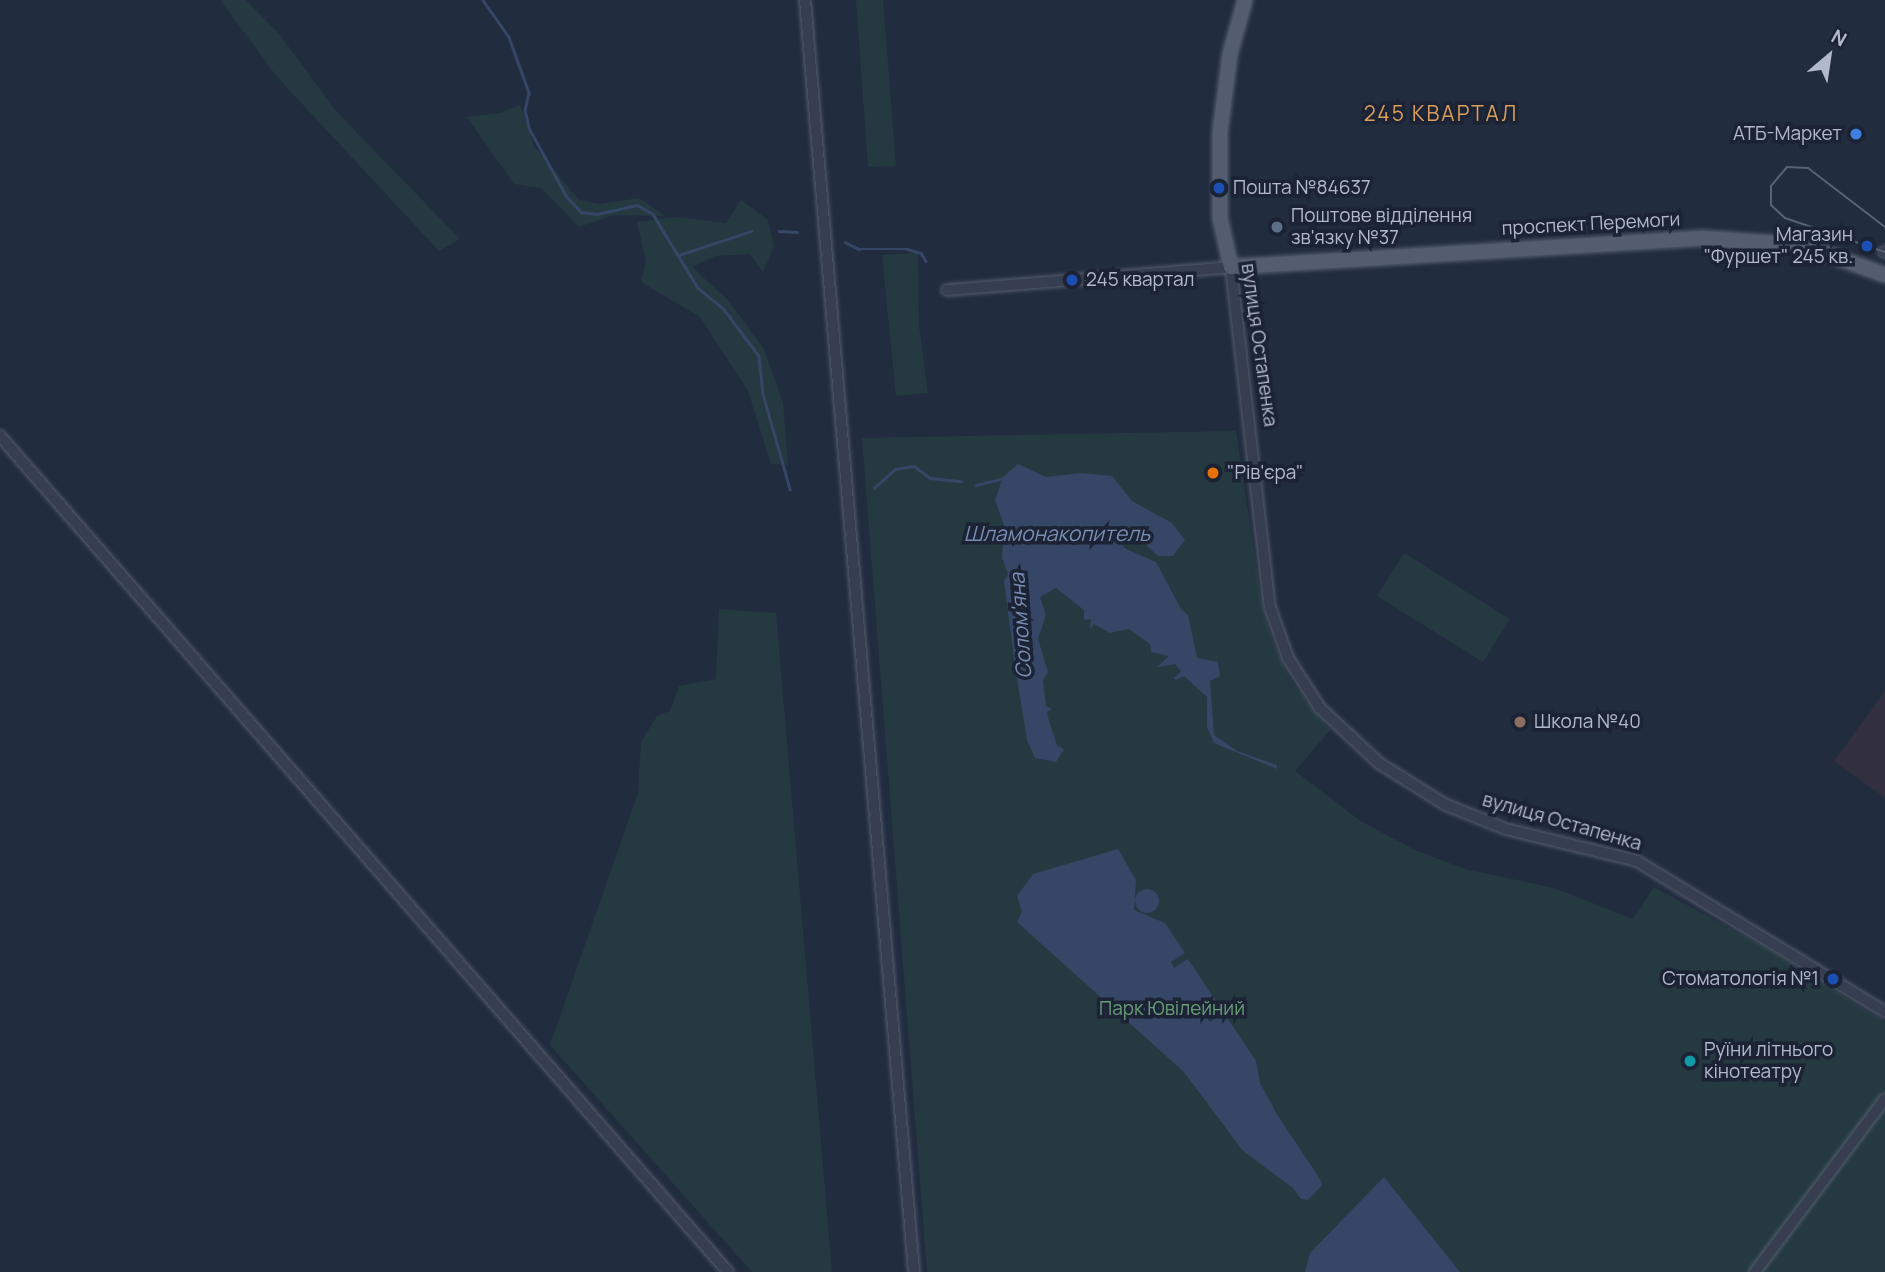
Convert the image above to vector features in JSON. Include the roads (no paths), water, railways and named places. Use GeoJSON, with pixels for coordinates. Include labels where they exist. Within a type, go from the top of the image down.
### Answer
{"type":"FeatureCollection","features":[{"type":"Feature","properties":{"kind":"main road","name":"вулиця Остапенка"},"geometry":{"type":"LineString","coordinates":[[1231,267],[1220,218],[1220,132],[1230,54],[1245,0]]}},
{"type":"Feature","properties":{"kind":"main road","name":"проспект Перемоги"},"geometry":{"type":"LineString","coordinates":[[1231,267],[1701,238],[1802,246],[1885,275]]}},
{"type":"Feature","properties":{"kind":"street"},"geometry":{"type":"LineString","coordinates":[[805,0],[914,1272]]}},
{"type":"Feature","properties":{"kind":"street","name":"проспект Перемоги"},"geometry":{"type":"LineString","coordinates":[[947,290],[1231,267]]}},
{"type":"Feature","properties":{"kind":"street","name":"вулиця Остапенка"},"geometry":{"type":"LineString","coordinates":[[1231,267],[1270,607],[1288,658],[1320,708],[1379,763],[1444,804],[1506,829],[1609,851],[1643,864],[1885,1012]]}},
{"type":"Feature","properties":{"kind":"street"},"geometry":{"type":"LineString","coordinates":[[0,436],[728,1272]]}},
{"type":"Feature","properties":{"kind":"street"},"geometry":{"type":"LineString","coordinates":[[1755,1272],[1885,1098]]}},
{"type":"Feature","properties":{"kind":"water","name":"Шламонакопитель"},"geometry":{"type":"Polygon","coordinates":[[[1018,464],[1046,477],[1082,473],[1112,476],[1132,501],[1172,523],[1185,540],[1173,556],[1158,556],[1131,531],[1115,532],[1114,536],[1126,549],[1156,562],[1181,609],[1188,615],[1197,658],[1218,662],[1220,676],[1210,681],[1214,735],[1237,751],[1277,765],[1277,769],[1214,743],[1207,727],[1207,697],[1184,676],[1176,680],[1174,678],[1181,672],[1175,664],[1157,667],[1169,656],[1151,652],[1150,644],[1129,629],[1110,633],[1094,624],[1090,630],[1091,619],[1084,620],[1084,610],[1056,588],[1040,597],[1046,615],[1038,639],[1048,672],[1043,680],[1046,706],[1052,709],[1047,712],[1049,721],[1057,745],[1064,749],[1056,762],[1035,758],[1027,740],[1016,673],[1004,581],[1008,574],[1002,557],[1004,525],[995,500],[1003,477],[1018,464]]]}},
{"type":"Feature","properties":{"kind":"water"},"geometry":{"type":"Polygon","coordinates":[[[1118,849],[1136,880],[1134,910],[1165,923],[1185,953],[1171,962],[1174,968],[1188,959],[1221,1009],[1207,1018],[1210,1022],[1224,1013],[1256,1061],[1260,1083],[1278,1116],[1320,1179],[1322,1185],[1308,1200],[1301,1199],[1293,1188],[1243,1151],[1184,1072],[1017,922],[1022,912],[1017,896],[1033,874],[1118,849]]]}},
{"type":"Feature","properties":{"kind":"water"},"geometry":{"type":"Polygon","coordinates":[[[1147,889],[1158,896],[1159,901],[1152,912],[1147,913],[1136,906],[1135,901],[1142,890],[1147,889]]]}},
{"type":"Feature","properties":{"kind":"water"},"geometry":{"type":"Polygon","coordinates":[[[1384,1177],[1460,1272],[1305,1272],[1310,1253],[1384,1177]]]}},
{"type":"Feature","properties":{"kind":"waterway"},"geometry":{"type":"LineString","coordinates":[[483,0],[509,37],[529,93],[525,110],[529,128],[567,197],[581,212],[597,214],[637,205],[653,214],[698,288],[723,308],[759,356],[763,394],[790,489]]}},
{"type":"Feature","properties":{"kind":"waterway"},"geometry":{"type":"LineString","coordinates":[[679,255],[751,231]]}},
{"type":"Feature","properties":{"kind":"waterway"},"geometry":{"type":"LineString","coordinates":[[779,231],[797,232]]}},
{"type":"Feature","properties":{"kind":"waterway"},"geometry":{"type":"LineString","coordinates":[[845,242],[859,249],[907,249],[921,253],[926,261]]}},
{"type":"Feature","properties":{"kind":"waterway","name":"Солом'яна"},"geometry":{"type":"LineString","coordinates":[[874,488],[895,469],[914,466],[930,478],[961,481]]}},
{"type":"Feature","properties":{"kind":"waterway","name":"Солом'яна"},"geometry":{"type":"LineString","coordinates":[[976,485],[1005,478]]}},
{"type":"Feature","properties":{"kind":"tram line"},"geometry":{"type":"LineString","coordinates":[[1885,227],[1808,168],[1787,167],[1771,186],[1771,205],[1785,218],[1885,252]]}},
{"type":"Feature","properties":{"kind":"place","name":"АТБ-Маркет"},"geometry":{"type":"Point","coordinates":[1856,134]}},
{"type":"Feature","properties":{"kind":"place","name":"Пошта №84637"},"geometry":{"type":"Point","coordinates":[1219,188]}},
{"type":"Feature","properties":{"kind":"place","name":"Поштове відділення зв'язку №37"},"geometry":{"type":"Point","coordinates":[1277,227]}},
{"type":"Feature","properties":{"kind":"place","name":"Магазин \"Фуршет\" 245 кв."},"geometry":{"type":"Point","coordinates":[1867,246]}},
{"type":"Feature","properties":{"kind":"place","name":"245 квартал"},"geometry":{"type":"Point","coordinates":[1072,280]}},
{"type":"Feature","properties":{"kind":"place","name":"\"Рів'єра\""},"geometry":{"type":"Point","coordinates":[1213,473]}},
{"type":"Feature","properties":{"kind":"place","name":"Школа №40"},"geometry":{"type":"Point","coordinates":[1520,722]}},
{"type":"Feature","properties":{"kind":"place","name":"Стоматологія №1"},"geometry":{"type":"Point","coordinates":[1833,979]}},
{"type":"Feature","properties":{"kind":"place","name":"Руїни літнього кінотеатру"},"geometry":{"type":"Point","coordinates":[1690,1061]}},
{"type":"Feature","properties":{"kind":"district","name":"245 КВАРТАЛ"},"geometry":{"type":"Point","coordinates":[1441,113]}},
{"type":"Feature","properties":{"kind":"park label","name":"Парк Ювілейний"},"geometry":{"type":"Point","coordinates":[1172,1009]}}]}
